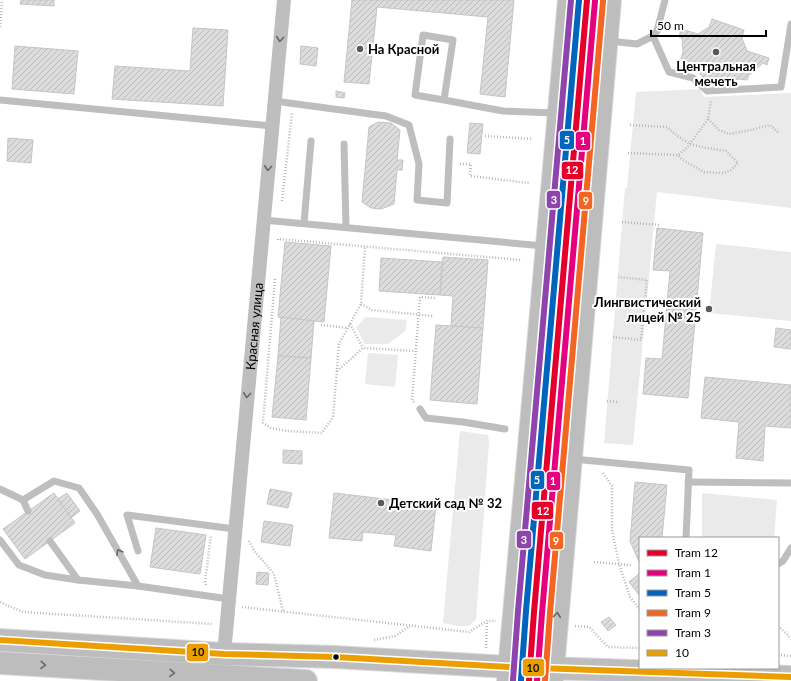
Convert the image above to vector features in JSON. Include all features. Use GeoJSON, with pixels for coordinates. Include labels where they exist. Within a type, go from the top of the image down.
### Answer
{"type":"FeatureCollection","features":[{"type":"Feature","properties":{"kind":"main road"},"geometry":{"type":"LineString","coordinates":[[509,674],[569,0]]}},
{"type":"Feature","properties":{"kind":"main road"},"geometry":{"type":"LineString","coordinates":[[552,675],[610,0]]}},
{"type":"Feature","properties":{"kind":"main road"},"geometry":{"type":"LineString","coordinates":[[0,640],[224,654],[335,658],[509,674],[791,677]]}},
{"type":"Feature","properties":{"kind":"main road"},"geometry":{"type":"LineString","coordinates":[[0,663],[228,679],[306,681]]}},
{"type":"Feature","properties":{"kind":"street","name":"Красная улица"},"geometry":{"type":"LineString","coordinates":[[224,654],[284,0]]}},
{"type":"Feature","properties":{"kind":"lane"},"geometry":{"type":"LineString","coordinates":[[607,40],[637,44],[654,36],[658,31],[665,0]]}},
{"type":"Feature","properties":{"kind":"lane"},"geometry":{"type":"LineString","coordinates":[[654,36],[669,72],[693,78],[708,91],[781,87],[791,24]]}},
{"type":"Feature","properties":{"kind":"lane"},"geometry":{"type":"LineString","coordinates":[[444,100],[453,40],[423,35],[414,95],[503,111],[559,113]]}},
{"type":"Feature","properties":{"kind":"lane"},"geometry":{"type":"LineString","coordinates":[[0,100],[272,126]]}},
{"type":"Feature","properties":{"kind":"lane"},"geometry":{"type":"LineString","coordinates":[[274,101],[386,116],[409,125],[419,164],[417,200],[447,203],[450,139]]}},
{"type":"Feature","properties":{"kind":"lane"},"geometry":{"type":"LineString","coordinates":[[304,223],[311,141]]}},
{"type":"Feature","properties":{"kind":"lane"},"geometry":{"type":"LineString","coordinates":[[344,144],[346,227]]}},
{"type":"Feature","properties":{"kind":"lane"},"geometry":{"type":"LineString","coordinates":[[263,220],[547,246]]}},
{"type":"Feature","properties":{"kind":"lane"},"geometry":{"type":"LineString","coordinates":[[420,409],[426,418],[505,429]]}},
{"type":"Feature","properties":{"kind":"lane"},"geometry":{"type":"LineString","coordinates":[[571,459],[689,470],[686,537]]}},
{"type":"Feature","properties":{"kind":"lane"},"geometry":{"type":"LineString","coordinates":[[23,500],[54,481],[79,488],[97,514],[138,586]]}},
{"type":"Feature","properties":{"kind":"lane"},"geometry":{"type":"LineString","coordinates":[[688,482],[791,483]]}},
{"type":"Feature","properties":{"kind":"lane"},"geometry":{"type":"LineString","coordinates":[[0,489],[23,500],[28,511]]}},
{"type":"Feature","properties":{"kind":"lane"},"geometry":{"type":"LineString","coordinates":[[138,551],[127,515],[212,526],[235,532]]}},
{"type":"Feature","properties":{"kind":"lane"},"geometry":{"type":"LineString","coordinates":[[0,540],[19,565],[45,575],[229,599]]}},
{"type":"Feature","properties":{"kind":"lane"},"geometry":{"type":"LineString","coordinates":[[50,541],[78,580]]}},
{"type":"Feature","properties":{"kind":"lane"},"geometry":{"type":"LineString","coordinates":[[779,563],[783,561],[791,548]]}},
{"type":"Feature","properties":{"kind":"path"},"geometry":{"type":"LineString","coordinates":[[0,26],[2,0]]}},
{"type":"Feature","properties":{"kind":"path"},"geometry":{"type":"LineString","coordinates":[[628,154],[678,155],[687,148],[708,119],[712,91]]}},
{"type":"Feature","properties":{"kind":"path"},"geometry":{"type":"LineString","coordinates":[[290,129],[293,104]]}},
{"type":"Feature","properties":{"kind":"path"},"geometry":{"type":"LineString","coordinates":[[708,119],[719,130],[729,134],[770,126],[780,133]]}},
{"type":"Feature","properties":{"kind":"path"},"geometry":{"type":"LineString","coordinates":[[630,125],[667,127],[690,144],[726,151],[738,163],[731,170],[723,173],[704,172],[683,160],[678,155]]}},
{"type":"Feature","properties":{"kind":"path"},"geometry":{"type":"LineString","coordinates":[[485,136],[533,139]]}},
{"type":"Feature","properties":{"kind":"path"},"geometry":{"type":"LineString","coordinates":[[449,164],[471,164],[470,176],[529,183]]}},
{"type":"Feature","properties":{"kind":"path"},"geometry":{"type":"LineString","coordinates":[[622,222],[660,225]]}},
{"type":"Feature","properties":{"kind":"path"},"geometry":{"type":"LineString","coordinates":[[277,247],[278,239],[521,260]]}},
{"type":"Feature","properties":{"kind":"path"},"geometry":{"type":"LineString","coordinates":[[275,277],[263,423],[271,428],[287,431],[322,433],[333,417],[338,344],[361,304],[365,247]]}},
{"type":"Feature","properties":{"kind":"path"},"geometry":{"type":"LineString","coordinates":[[613,337],[641,340],[647,280],[618,277]]}},
{"type":"Feature","properties":{"kind":"path"},"geometry":{"type":"LineString","coordinates":[[420,409],[412,400],[420,297],[435,298]]}},
{"type":"Feature","properties":{"kind":"path"},"geometry":{"type":"LineString","coordinates":[[361,304],[372,310],[433,316]]}},
{"type":"Feature","properties":{"kind":"path"},"geometry":{"type":"LineString","coordinates":[[350,324],[363,348]]}},
{"type":"Feature","properties":{"kind":"path"},"geometry":{"type":"LineString","coordinates":[[321,325],[348,328]]}},
{"type":"Feature","properties":{"kind":"path"},"geometry":{"type":"LineString","coordinates":[[336,372],[363,348],[415,351]]}},
{"type":"Feature","properties":{"kind":"path"},"geometry":{"type":"LineString","coordinates":[[607,401],[618,402]]}},
{"type":"Feature","properties":{"kind":"path"},"geometry":{"type":"LineString","coordinates":[[602,471],[612,486],[612,530],[619,564],[630,597],[639,609]]}},
{"type":"Feature","properties":{"kind":"path"},"geometry":{"type":"LineString","coordinates":[[209,597],[206,582],[212,526]]}},
{"type":"Feature","properties":{"kind":"path"},"geometry":{"type":"LineString","coordinates":[[235,532],[244,531],[255,552],[274,574],[283,611]]}},
{"type":"Feature","properties":{"kind":"path"},"geometry":{"type":"LineString","coordinates":[[594,562],[631,565]]}},
{"type":"Feature","properties":{"kind":"path"},"geometry":{"type":"LineString","coordinates":[[0,602],[24,612],[226,625],[242,606],[469,632],[487,621]]}},
{"type":"Feature","properties":{"kind":"path"},"geometry":{"type":"LineString","coordinates":[[588,627],[608,647],[639,648]]}},
{"type":"Feature","properties":{"kind":"path"},"geometry":{"type":"LineString","coordinates":[[779,627],[791,639]]}},
{"type":"Feature","properties":{"kind":"path"},"geometry":{"type":"LineString","coordinates":[[779,655],[791,656]]}},
{"type":"Feature","properties":{"kind":"shaded area"},"geometry":{"type":"Polygon","coordinates":[[[700,89],[704,97],[791,93],[791,208],[657,192],[633,445],[604,443],[625,188],[627,188],[636,92],[700,89]]]}},
{"type":"Feature","properties":{"kind":"shaded area"},"geometry":{"type":"Polygon","coordinates":[[[716,244],[791,252],[791,321],[709,313],[716,244]]]}},
{"type":"Feature","properties":{"kind":"shaded area"},"geometry":{"type":"Polygon","coordinates":[[[366,317],[407,320],[405,331],[388,344],[365,344],[356,327],[366,317]]]}},
{"type":"Feature","properties":{"kind":"shaded area"},"geometry":{"type":"Polygon","coordinates":[[[368,353],[398,355],[395,387],[365,384],[368,353]]]}},
{"type":"Feature","properties":{"kind":"shaded area"},"geometry":{"type":"Polygon","coordinates":[[[460,431],[488,435],[489,442],[476,619],[469,626],[458,626],[443,623],[460,431]]]}},
{"type":"Feature","properties":{"kind":"shaded area"},"geometry":{"type":"Polygon","coordinates":[[[702,493],[777,500],[774,537],[702,537],[702,493]]]}},
{"type":"Feature","properties":{"kind":"building"},"geometry":{"type":"Polygon","coordinates":[[[21,0],[54,0],[54,6],[20,4],[21,0]]]}},
{"type":"Feature","properties":{"kind":"building","name":"На Красной"},"geometry":{"type":"Polygon","coordinates":[[[352,0],[514,0],[505,97],[480,94],[488,17],[377,7],[369,84],[344,82],[352,0]]]}},
{"type":"Feature","properties":{"kind":"building","name":"Центральная мечеть"},"geometry":{"type":"Polygon","coordinates":[[[712,19],[744,30],[742,38],[747,51],[769,58],[767,65],[763,63],[749,75],[747,80],[739,79],[726,82],[716,81],[711,84],[707,83],[688,61],[681,59],[683,52],[682,38],[679,37],[681,29],[698,34],[709,27],[712,19]]]}},
{"type":"Feature","properties":{"kind":"building"},"geometry":{"type":"Polygon","coordinates":[[[193,28],[228,30],[223,106],[112,99],[115,66],[190,71],[193,28]]]}},
{"type":"Feature","properties":{"kind":"building"},"geometry":{"type":"Polygon","coordinates":[[[15,46],[78,51],[74,94],[12,89],[15,46]]]}},
{"type":"Feature","properties":{"kind":"building"},"geometry":{"type":"Polygon","coordinates":[[[301,46],[318,48],[316,66],[300,64],[301,46]]]}},
{"type":"Feature","properties":{"kind":"building"},"geometry":{"type":"Polygon","coordinates":[[[336,91],[345,93],[344,98],[336,97],[336,91]]]}},
{"type":"Feature","properties":{"kind":"building"},"geometry":{"type":"Polygon","coordinates":[[[378,122],[391,123],[400,130],[397,160],[403,160],[402,170],[397,170],[394,204],[381,209],[371,208],[362,202],[369,127],[378,122]]]}},
{"type":"Feature","properties":{"kind":"building"},"geometry":{"type":"Polygon","coordinates":[[[470,123],[483,124],[480,154],[467,153],[470,123]]]}},
{"type":"Feature","properties":{"kind":"building"},"geometry":{"type":"Polygon","coordinates":[[[8,138],[33,140],[31,163],[7,161],[8,138]]]}},
{"type":"Feature","properties":{"kind":"building"},"geometry":{"type":"Polygon","coordinates":[[[657,228],[703,233],[688,398],[643,394],[646,358],[662,359],[670,271],[653,270],[657,228]]]}},
{"type":"Feature","properties":{"kind":"building"},"geometry":{"type":"Polygon","coordinates":[[[285,242],[331,246],[324,322],[278,317],[285,242]]]}},
{"type":"Feature","properties":{"kind":"building"},"geometry":{"type":"Polygon","coordinates":[[[443,257],[488,260],[483,328],[451,326],[453,296],[440,295],[443,257]]]}},
{"type":"Feature","properties":{"kind":"building"},"geometry":{"type":"Polygon","coordinates":[[[381,258],[442,262],[440,295],[379,291],[381,258]]]}},
{"type":"Feature","properties":{"kind":"building"},"geometry":{"type":"Polygon","coordinates":[[[281,317],[314,321],[311,358],[278,356],[281,317]]]}},
{"type":"Feature","properties":{"kind":"building"},"geometry":{"type":"Polygon","coordinates":[[[436,325],[483,328],[477,404],[430,400],[436,325]]]}},
{"type":"Feature","properties":{"kind":"building"},"geometry":{"type":"Polygon","coordinates":[[[776,328],[791,330],[791,349],[774,347],[776,328]]]}},
{"type":"Feature","properties":{"kind":"building"},"geometry":{"type":"Polygon","coordinates":[[[278,356],[311,358],[306,420],[272,417],[278,356]]]}},
{"type":"Feature","properties":{"kind":"building"},"geometry":{"type":"Polygon","coordinates":[[[705,377],[791,385],[791,428],[765,426],[763,461],[736,458],[739,422],[701,418],[705,377]]]}},
{"type":"Feature","properties":{"kind":"building"},"geometry":{"type":"Polygon","coordinates":[[[283,450],[302,451],[302,464],[283,463],[283,450]]]}},
{"type":"Feature","properties":{"kind":"building"},"geometry":{"type":"Polygon","coordinates":[[[635,482],[667,485],[662,537],[639,537],[639,562],[630,541],[635,482]]]}},
{"type":"Feature","properties":{"kind":"building"},"geometry":{"type":"Polygon","coordinates":[[[270,489],[292,493],[288,508],[267,504],[270,489]]]}},
{"type":"Feature","properties":{"kind":"building"},"geometry":{"type":"Polygon","coordinates":[[[54,493],[75,523],[25,559],[3,529],[54,493]]]}},
{"type":"Feature","properties":{"kind":"building"},"geometry":{"type":"Polygon","coordinates":[[[67,493],[80,511],[71,518],[58,499],[67,493]]]}},
{"type":"Feature","properties":{"kind":"building"},"geometry":{"type":"Polygon","coordinates":[[[334,493],[436,505],[431,551],[394,546],[396,535],[363,532],[362,541],[329,538],[334,493]]]}},
{"type":"Feature","properties":{"kind":"building"},"geometry":{"type":"Polygon","coordinates":[[[264,521],[293,525],[290,546],[261,542],[264,521]]]}},
{"type":"Feature","properties":{"kind":"building"},"geometry":{"type":"Polygon","coordinates":[[[156,528],[206,535],[200,574],[150,567],[156,528]]]}},
{"type":"Feature","properties":{"kind":"building"},"geometry":{"type":"Polygon","coordinates":[[[257,572],[269,573],[268,585],[256,584],[257,572]]]}},
{"type":"Feature","properties":{"kind":"building"},"geometry":{"type":"Polygon","coordinates":[[[639,574],[639,595],[629,582],[639,574]]]}},
{"type":"Feature","properties":{"kind":"building"},"geometry":{"type":"Polygon","coordinates":[[[609,617],[616,625],[608,631],[601,622],[609,617]]]}},
{"type":"Feature","properties":{"kind":"tram line","name":"3"},"geometry":{"type":"LineString","coordinates":[[513,680],[571,0]]}},
{"type":"Feature","properties":{"kind":"tram line","name":"5"},"geometry":{"type":"LineString","coordinates":[[521,680],[579,0]]}},
{"type":"Feature","properties":{"kind":"tram line","name":"12"},"geometry":{"type":"LineString","coordinates":[[529,681],[587,0]]}},
{"type":"Feature","properties":{"kind":"tram line","name":"1"},"geometry":{"type":"LineString","coordinates":[[537,681],[595,1]]}},
{"type":"Feature","properties":{"kind":"tram line","name":"9"},"geometry":{"type":"LineString","coordinates":[[545,681],[603,1]]}},
{"type":"Feature","properties":{"kind":"transit line","name":"10"},"geometry":{"type":"LineString","coordinates":[[0,640],[224,654],[335,657],[509,667],[791,677]]}},
{"type":"Feature","properties":{"kind":"place","name":"На Красной"},"geometry":{"type":"Point","coordinates":[360,49]}},
{"type":"Feature","properties":{"kind":"place","name":"Центральная мечеть"},"geometry":{"type":"Point","coordinates":[716,52]}},
{"type":"Feature","properties":{"kind":"place","name":"Лингвистический лицей № 25"},"geometry":{"type":"Point","coordinates":[709,309]}},
{"type":"Feature","properties":{"kind":"place","name":"Детский сад № 32"},"geometry":{"type":"Point","coordinates":[381,503]}}]}
